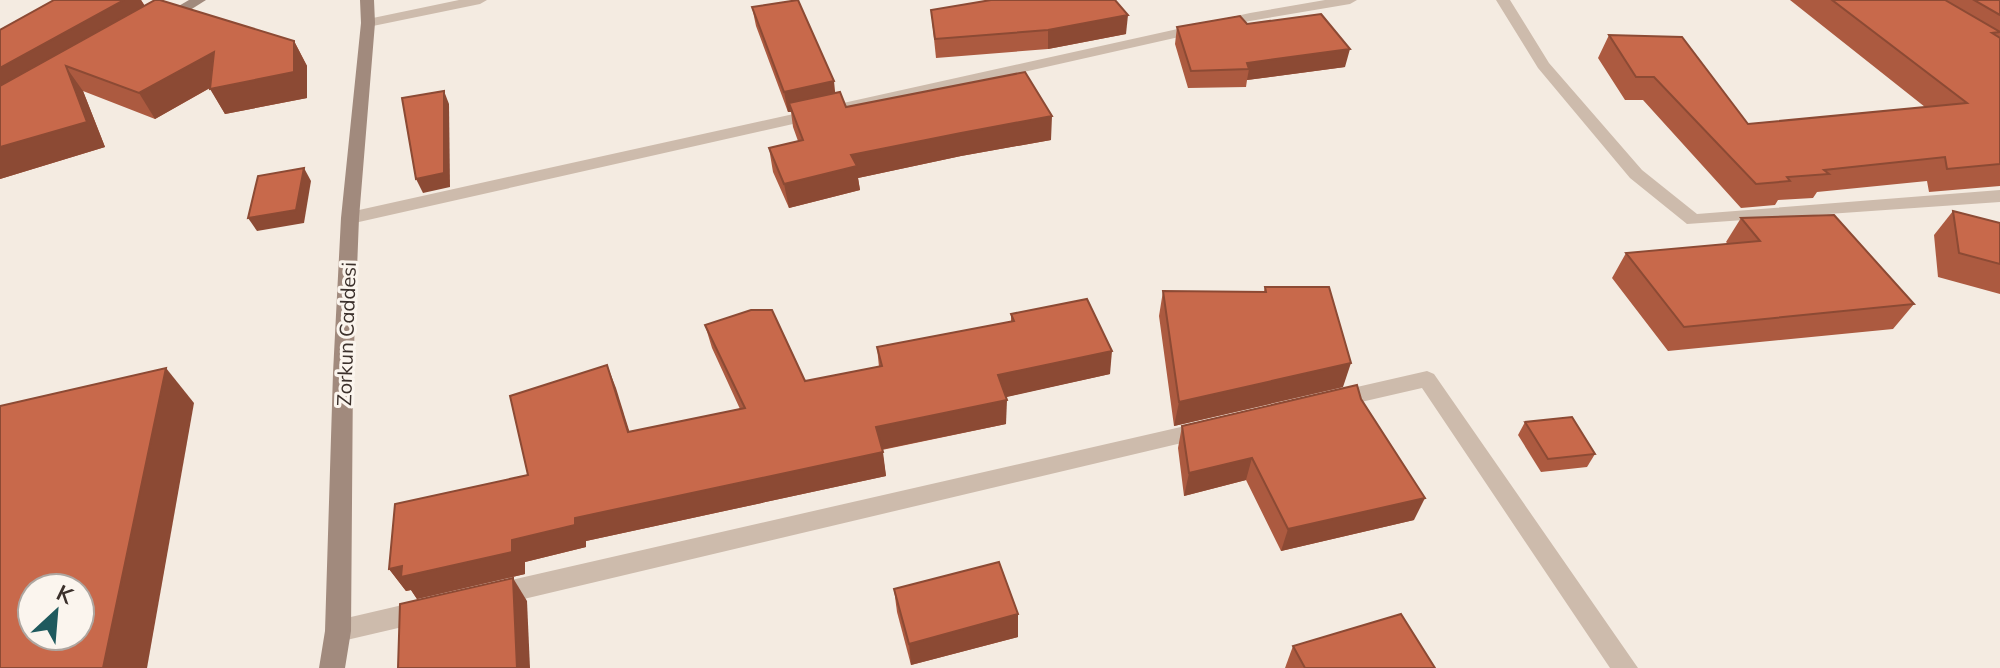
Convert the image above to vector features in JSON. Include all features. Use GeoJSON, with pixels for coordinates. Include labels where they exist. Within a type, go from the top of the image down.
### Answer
{"type":"FeatureCollection","features":[{"type":"Feature","properties":{"kind":"street"},"geometry":{"type":"LineString","coordinates":[[146,31],[199,0]]}},
{"type":"Feature","properties":{"kind":"street","name":"Zorkun Caddesi"},"geometry":{"type":"LineString","coordinates":[[332,668],[338,631],[343,373],[350,218],[368,23],[367,0]]}},
{"type":"Feature","properties":{"kind":"street"},"geometry":{"type":"LineString","coordinates":[[368,23],[480,0]]}},
{"type":"Feature","properties":{"kind":"street"},"geometry":{"type":"LineString","coordinates":[[1242,0],[1250,17]]}},
{"type":"Feature","properties":{"kind":"street"},"geometry":{"type":"LineString","coordinates":[[350,218],[1250,17],[1350,0]]}},
{"type":"Feature","properties":{"kind":"street"},"geometry":{"type":"LineString","coordinates":[[1503,0],[1543,65],[1636,174],[1693,220],[2000,196]]}},
{"type":"Feature","properties":{"kind":"street"},"geometry":{"type":"LineString","coordinates":[[1318,404],[1427,379],[1625,668]]}},
{"type":"Feature","properties":{"kind":"street"},"geometry":{"type":"LineString","coordinates":[[478,598],[1224,425]]}},
{"type":"Feature","properties":{"kind":"street"},"geometry":{"type":"LineString","coordinates":[[338,631],[447,606]]}},
{"type":"Feature","properties":{"kind":"building"},"geometry":{"type":"Polygon","coordinates":[[[54,0],[124,0],[0,68],[0,30],[54,0]]]}},
{"type":"Feature","properties":{"kind":"building"},"geometry":{"type":"Polygon","coordinates":[[[155,0],[294,41],[294,72],[210,89],[214,52],[139,93],[66,66],[87,122],[0,147],[0,86],[155,0]]]}},
{"type":"Feature","properties":{"kind":"building"},"geometry":{"type":"Polygon","coordinates":[[[798,0],[834,81],[784,92],[752,7],[798,0]]]}},
{"type":"Feature","properties":{"kind":"building"},"geometry":{"type":"Polygon","coordinates":[[[991,0],[1115,0],[1128,15],[1048,30],[935,39],[931,10],[991,0]]]}},
{"type":"Feature","properties":{"kind":"building"},"geometry":{"type":"Polygon","coordinates":[[[1832,0],[1945,0],[2000,32],[1992,33],[2000,38],[2000,164],[1947,169],[1945,157],[1824,170],[1829,174],[1787,177],[1790,181],[1756,184],[1654,77],[1636,77],[1609,35],[1682,37],[1748,124],[1967,103],[1832,0]]]}},
{"type":"Feature","properties":{"kind":"building"},"geometry":{"type":"Polygon","coordinates":[[[1974,0],[2000,0],[2000,15],[1974,0]]]}},
{"type":"Feature","properties":{"kind":"building"},"geometry":{"type":"Polygon","coordinates":[[[1321,14],[1350,49],[1247,63],[1249,69],[1191,71],[1177,27],[1240,16],[1247,24],[1321,14]]]}},
{"type":"Feature","properties":{"kind":"building"},"geometry":{"type":"Polygon","coordinates":[[[1025,72],[1052,116],[851,155],[857,166],[784,184],[769,148],[803,140],[789,103],[840,92],[846,107],[1025,72]]]}},
{"type":"Feature","properties":{"kind":"building"},"geometry":{"type":"Polygon","coordinates":[[[444,91],[444,173],[416,179],[402,98],[444,91]]]}},
{"type":"Feature","properties":{"kind":"building"},"geometry":{"type":"Polygon","coordinates":[[[304,168],[296,210],[248,218],[258,176],[304,168]]]}},
{"type":"Feature","properties":{"kind":"building"},"geometry":{"type":"Polygon","coordinates":[[[1953,211],[2000,223],[2000,264],[1959,253],[1953,211]]]}},
{"type":"Feature","properties":{"kind":"building"},"geometry":{"type":"Polygon","coordinates":[[[1834,215],[1914,304],[1684,327],[1626,253],[1760,241],[1741,218],[1834,215]]]}},
{"type":"Feature","properties":{"kind":"building"},"geometry":{"type":"Polygon","coordinates":[[[1265,287],[1329,287],[1351,363],[1179,402],[1163,291],[1266,292],[1265,287]]]}},
{"type":"Feature","properties":{"kind":"building"},"geometry":{"type":"Polygon","coordinates":[[[1087,299],[1112,351],[998,375],[1007,400],[876,427],[883,452],[575,518],[575,525],[512,540],[512,552],[401,577],[402,566],[389,569],[395,504],[528,475],[510,396],[607,365],[628,432],[745,408],[705,325],[751,310],[772,310],[805,381],[882,366],[877,347],[1014,321],[1011,314],[1087,299]]]}},
{"type":"Feature","properties":{"kind":"building"},"geometry":{"type":"Polygon","coordinates":[[[166,368],[103,668],[0,668],[0,406],[166,368]]]}},
{"type":"Feature","properties":{"kind":"building"},"geometry":{"type":"Polygon","coordinates":[[[1357,385],[1361,399],[1425,498],[1288,529],[1252,458],[1189,473],[1182,426],[1357,385]]]}},
{"type":"Feature","properties":{"kind":"building"},"geometry":{"type":"Polygon","coordinates":[[[1572,417],[1595,454],[1548,459],[1525,422],[1572,417]]]}},
{"type":"Feature","properties":{"kind":"building"},"geometry":{"type":"Polygon","coordinates":[[[999,562],[1018,614],[909,644],[894,589],[999,562]]]}},
{"type":"Feature","properties":{"kind":"building"},"geometry":{"type":"Polygon","coordinates":[[[513,578],[517,668],[398,668],[400,604],[513,578]]]}},
{"type":"Feature","properties":{"kind":"building"},"geometry":{"type":"Polygon","coordinates":[[[1401,614],[1435,668],[1305,668],[1293,646],[1401,614]]]}}]}
